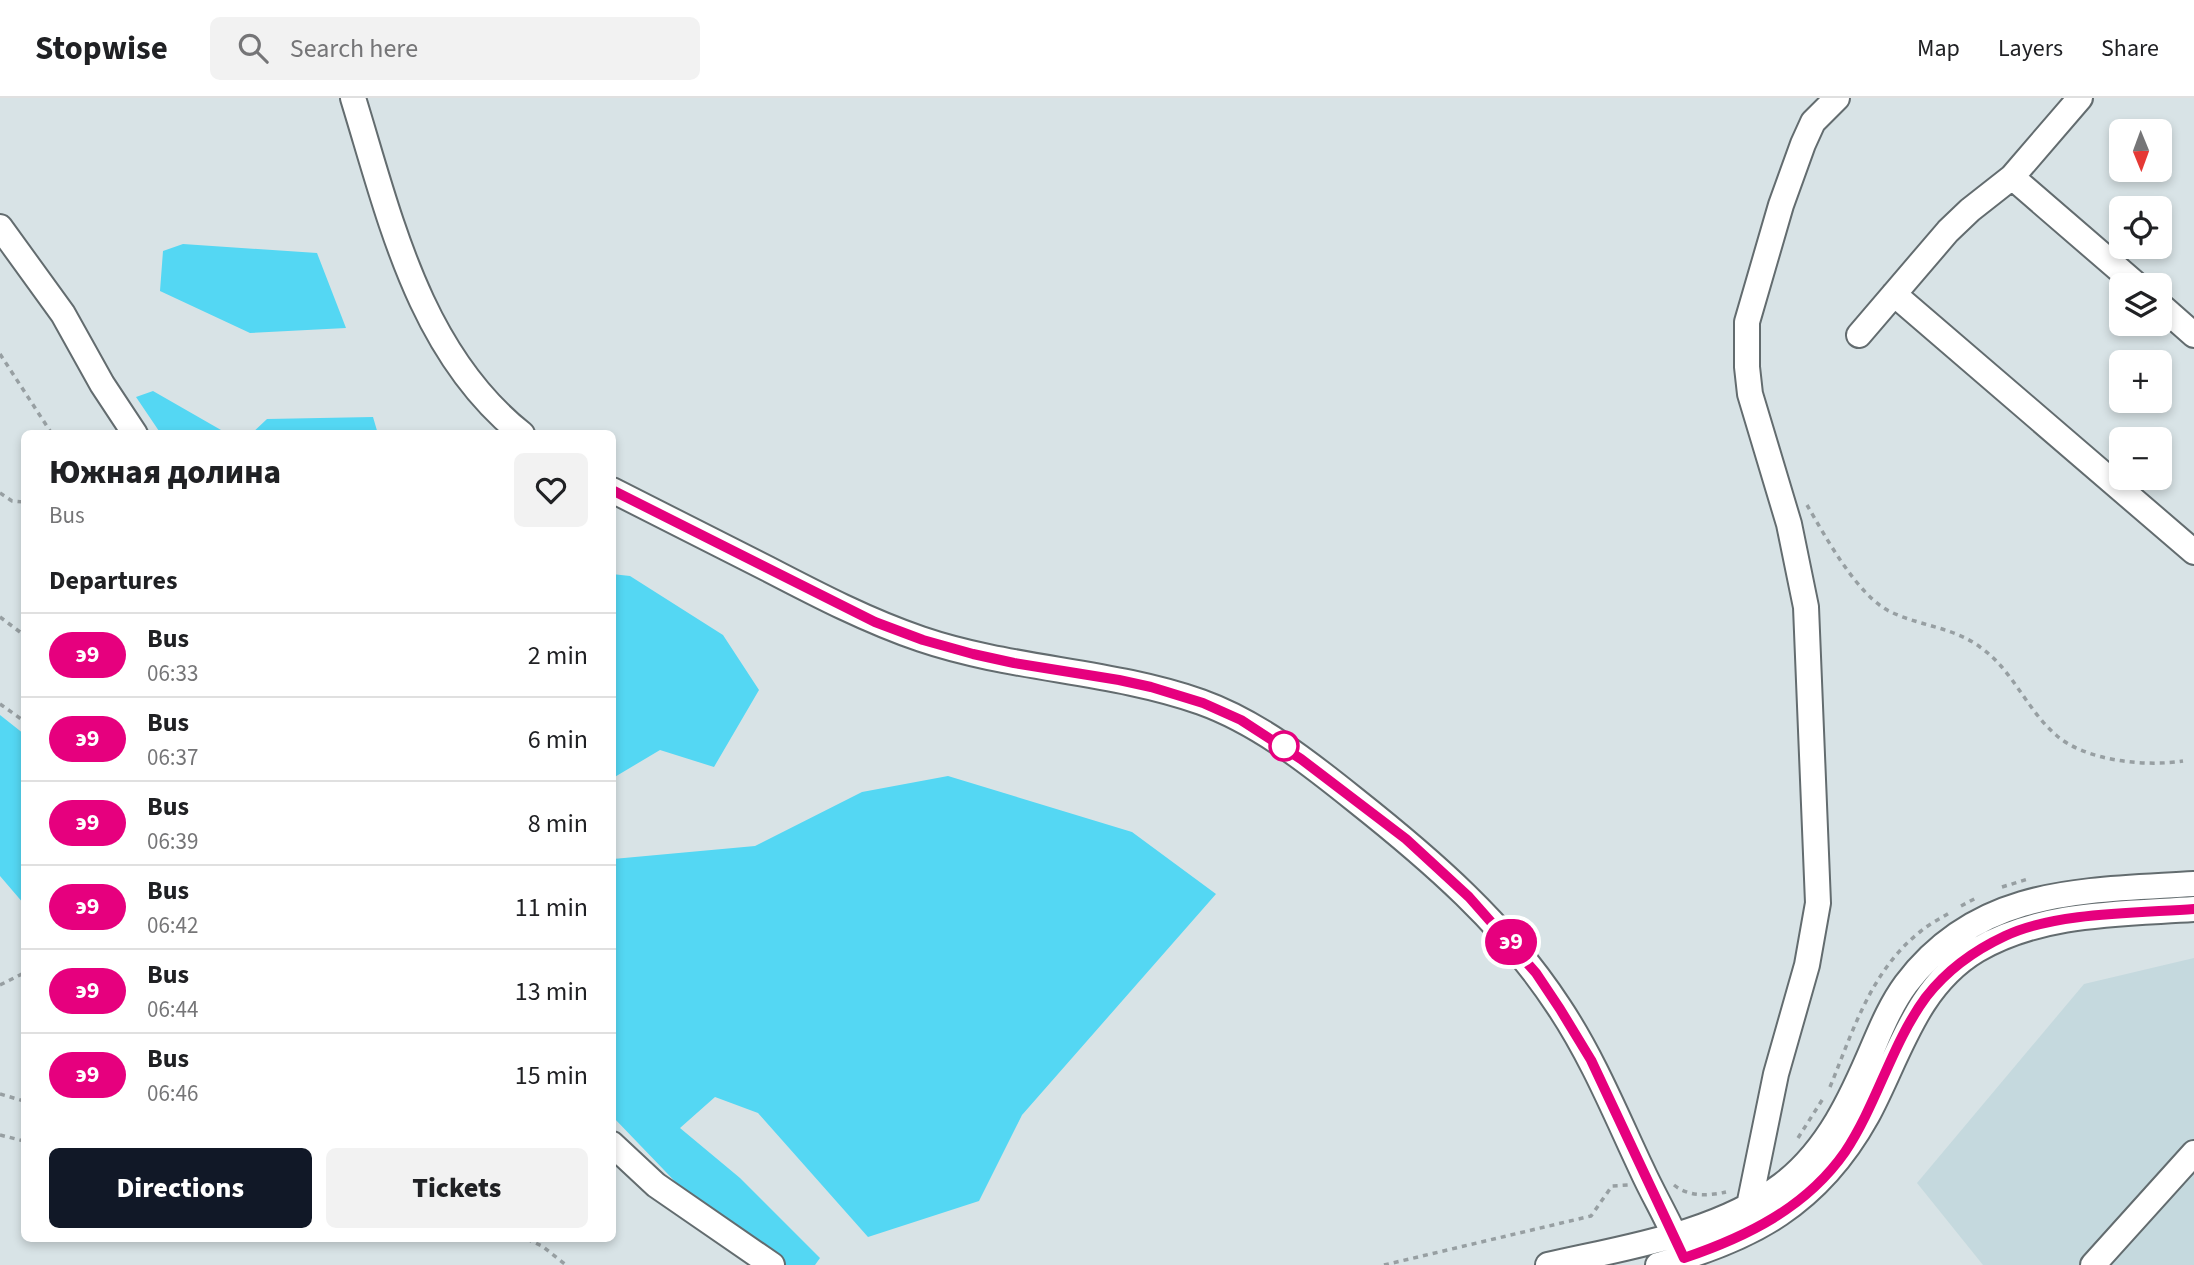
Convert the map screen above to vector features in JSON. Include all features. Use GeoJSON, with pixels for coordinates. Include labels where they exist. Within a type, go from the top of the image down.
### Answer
{"type":"FeatureCollection","features":[{"type":"Feature","properties":{"kind":"street"},"geometry":{"type":"LineString","coordinates":[[353,98],[399,247],[426,310],[477,392],[501,418],[517,430]]}},
{"type":"Feature","properties":{"kind":"street"},"geometry":{"type":"LineString","coordinates":[[1748,1206],[1776,1074],[1807,965],[1818,903],[1806,607],[1789,524],[1750,394],[1747,322],[1781,205],[1803,144],[1813,122],[1837,98]]}},
{"type":"Feature","properties":{"kind":"street"},"geometry":{"type":"LineString","coordinates":[[1859,335],[1955,224],[2012,177],[2080,98]]}},
{"type":"Feature","properties":{"kind":"street"},"geometry":{"type":"LineString","coordinates":[[2012,177],[2123,273]]}},
{"type":"Feature","properties":{"kind":"street"},"geometry":{"type":"LineString","coordinates":[[0,227],[63,314],[102,384],[132,430]]}},
{"type":"Feature","properties":{"kind":"street"},"geometry":{"type":"LineString","coordinates":[[1894,294],[2194,552]]}},
{"type":"Feature","properties":{"kind":"street"},"geometry":{"type":"LineString","coordinates":[[2172,316],[2194,335]]}},
{"type":"Feature","properties":{"kind":"street"},"geometry":{"type":"LineString","coordinates":[[616,491],[875,622],[923,640],[973,654],[1151,687],[1203,703],[1241,720],[1283,746],[1406,839],[1460,888],[1536,973],[1591,1060],[1685,1261]]}},
{"type":"Feature","properties":{"kind":"street"},"geometry":{"type":"LineString","coordinates":[[1548,1265],[1673,1235],[1748,1206],[1782,1184],[1809,1160],[1834,1128],[1856,1087],[1888,1012],[1905,986],[1928,957],[1955,936],[1988,916],[2021,903],[2053,896],[2194,884]]}},
{"type":"Feature","properties":{"kind":"street"},"geometry":{"type":"LineString","coordinates":[[1658,1265],[1685,1261],[1753,1230],[1783,1214],[1815,1187],[1844,1154],[1867,1115],[1907,1029],[1926,998],[1947,974],[1975,951],[2008,934],[2046,923],[2100,915],[2194,909]]}},
{"type":"Feature","properties":{"kind":"street"},"geometry":{"type":"LineString","coordinates":[[616,1148],[656,1185],[772,1265]]}},
{"type":"Feature","properties":{"kind":"street"},"geometry":{"type":"LineString","coordinates":[[2093,1265],[2194,1153]]}},
{"type":"Feature","properties":{"kind":"path"},"geometry":{"type":"LineString","coordinates":[[0,354],[49,430]]}},
{"type":"Feature","properties":{"kind":"path"},"geometry":{"type":"LineString","coordinates":[[0,493],[12,501],[21,502]]}},
{"type":"Feature","properties":{"kind":"path"},"geometry":{"type":"LineString","coordinates":[[1804,501],[1825,538],[1877,605],[1893,613],[1956,633],[1980,646],[2004,667],[2056,736],[2081,751],[2130,763],[2162,764],[2183,761]]}},
{"type":"Feature","properties":{"kind":"path"},"geometry":{"type":"LineString","coordinates":[[0,617],[21,633]]}},
{"type":"Feature","properties":{"kind":"path"},"geometry":{"type":"LineString","coordinates":[[0,704],[21,720]]}},
{"type":"Feature","properties":{"kind":"path"},"geometry":{"type":"LineString","coordinates":[[0,985],[21,974]]}},
{"type":"Feature","properties":{"kind":"path"},"geometry":{"type":"LineString","coordinates":[[0,1094],[21,1100]]}},
{"type":"Feature","properties":{"kind":"path"},"geometry":{"type":"LineString","coordinates":[[0,1135],[21,1140]]}},
{"type":"Feature","properties":{"kind":"path"},"geometry":{"type":"LineString","coordinates":[[533,1242],[566,1265]]}},
{"type":"Feature","properties":{"kind":"shaded area"},"geometry":{"type":"Polygon","coordinates":[[[183,244],[317,253],[346,328],[250,333],[160,291],[163,251],[183,244]]]}},
{"type":"Feature","properties":{"kind":"shaded area"},"geometry":{"type":"Polygon","coordinates":[[[153,391],[221,430],[158,430],[136,397],[153,391]]]}},
{"type":"Feature","properties":{"kind":"shaded area"},"geometry":{"type":"Polygon","coordinates":[[[373,417],[377,430],[255,430],[267,419],[373,417]]]}},
{"type":"Feature","properties":{"kind":"shaded area"},"geometry":{"type":"Polygon","coordinates":[[[616,574],[630,576],[723,635],[759,690],[714,767],[660,750],[616,776],[616,574]]]}},
{"type":"Feature","properties":{"kind":"shaded area"},"geometry":{"type":"Polygon","coordinates":[[[0,715],[21,732],[21,900],[0,876],[0,715]]]}},
{"type":"Feature","properties":{"kind":"shaded area"},"geometry":{"type":"Polygon","coordinates":[[[948,776],[1132,832],[1216,894],[1022,1115],[979,1201],[868,1237],[758,1113],[715,1097],[680,1128],[740,1178],[820,1258],[815,1265],[782,1265],[689,1196],[616,1120],[616,859],[755,846],[862,792],[948,776]]]}},
{"type":"Feature","properties":{"kind":"shaded area"},"geometry":{"type":"Polygon","coordinates":[[[2194,958],[2194,1265],[1983,1265],[1917,1183],[2084,984],[2194,958]]]}},
{"type":"Feature","properties":{"kind":"bus line","name":"э9"},"geometry":{"type":"LineString","coordinates":[[616,492],[875,622],[923,640],[973,654],[1151,687],[1203,703],[1241,720],[1283,746],[1406,839],[1469,897],[1536,973],[1591,1060],[1684,1258],[1718,1246],[1783,1214],[1815,1187],[1844,1154],[1867,1115],[1907,1029],[1926,998],[1947,974],[1975,951],[2008,934],[2046,923],[2100,915],[2194,909]]}}]}
